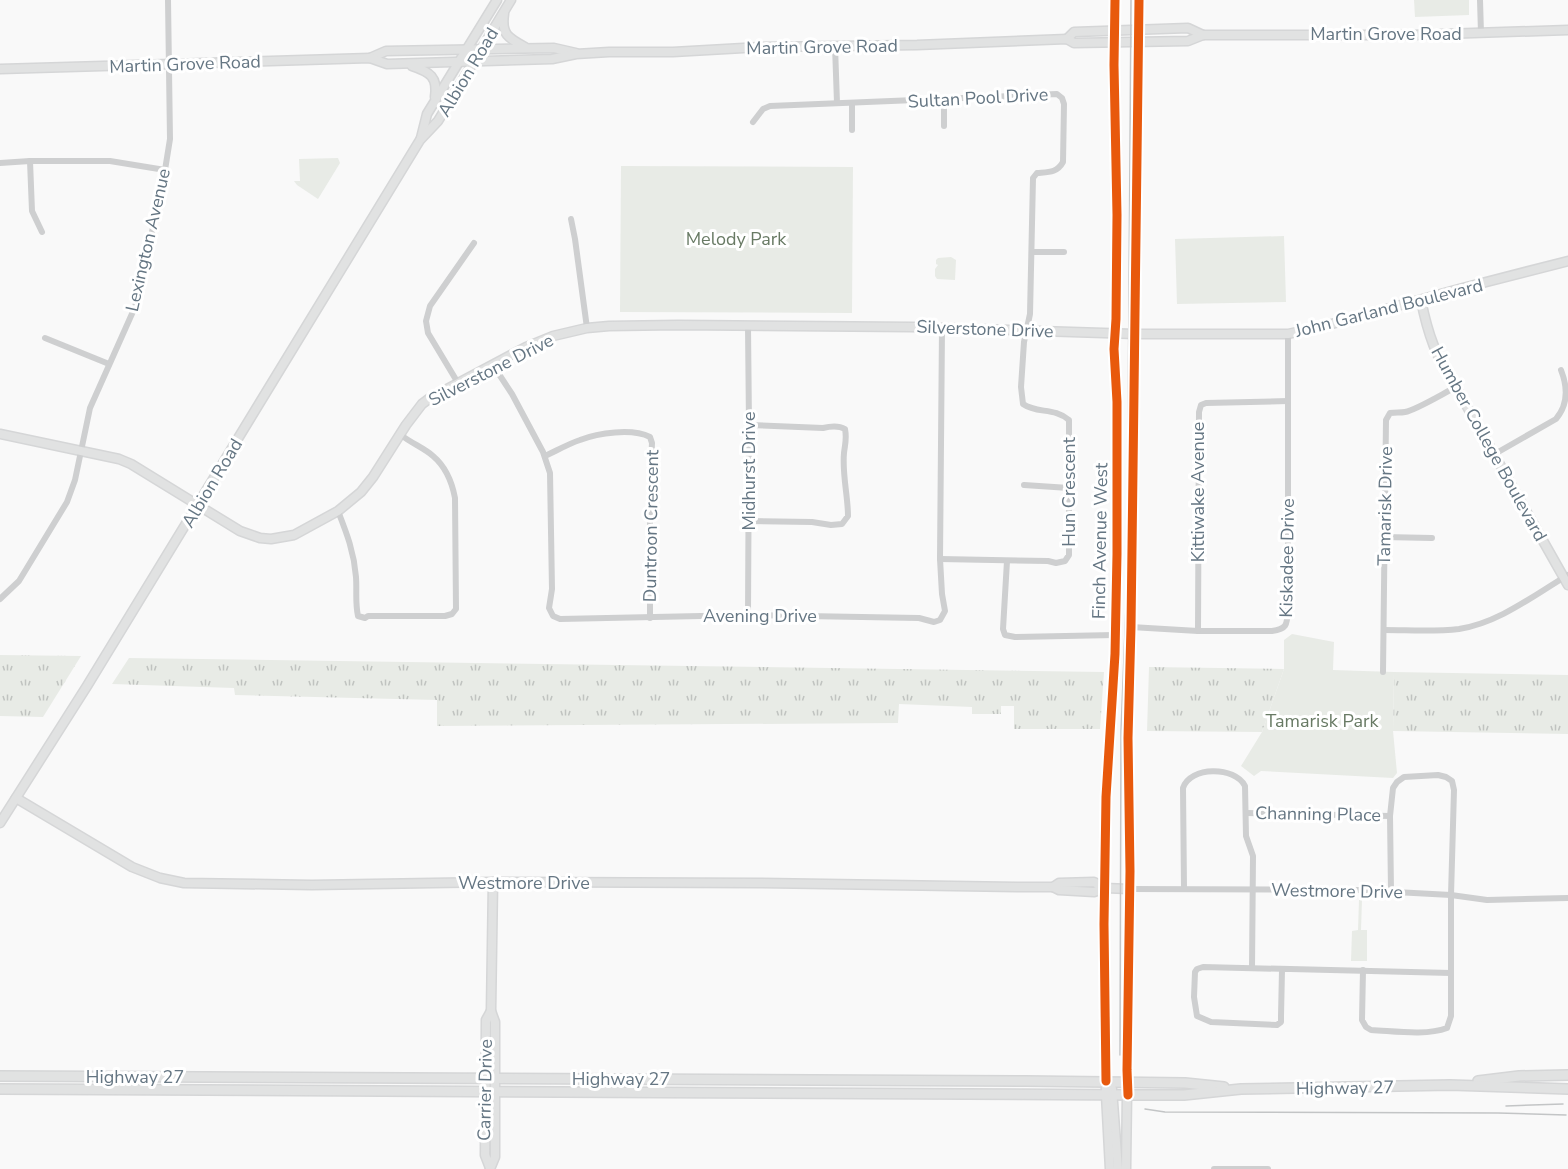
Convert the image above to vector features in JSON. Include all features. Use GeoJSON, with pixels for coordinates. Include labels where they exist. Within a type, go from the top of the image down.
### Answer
{"type":"FeatureCollection","features":[{"type":"Feature","properties":{"kind":"main road","name":"Albion Road"},"geometry":{"type":"LineString","coordinates":[[420,140],[427,114],[434,101],[497,0]]}},
{"type":"Feature","properties":{"kind":"main road","name":"Albion Road"},"geometry":{"type":"LineString","coordinates":[[0,823],[87,686],[420,140],[438,121],[511,0]]}},
{"type":"Feature","properties":{"kind":"main road","name":"Finch Avenue West"},"geometry":{"type":"LineString","coordinates":[[1110,1169],[1104,924],[1107,777],[1115,635],[1118,482],[1114,349],[1115,0]]}},
{"type":"Feature","properties":{"kind":"main road","name":"Finch Avenue West"},"geometry":{"type":"LineString","coordinates":[[1126,1169],[1130,871],[1128,738],[1138,0]]}},
{"type":"Feature","properties":{"kind":"main road"},"geometry":{"type":"LineString","coordinates":[[505,10],[503,22],[505,32],[512,40],[526,48]]}},
{"type":"Feature","properties":{"kind":"main road","name":"Martin Grove Road"},"geometry":{"type":"LineString","coordinates":[[1067,39],[1074,32],[1139,29],[1188,28],[1203,35]]}},
{"type":"Feature","properties":{"kind":"main road","name":"Martin Grove Road"},"geometry":{"type":"LineString","coordinates":[[0,69],[370,58],[387,64],[406,64],[552,59],[576,54],[640,51],[672,52],[771,47],[927,45],[1067,39],[1074,43],[1188,41],[1203,35],[1413,35],[1568,30]]}},
{"type":"Feature","properties":{"kind":"main road","name":"Martin Grove Road"},"geometry":{"type":"LineString","coordinates":[[370,58],[386,51],[526,48],[554,48],[576,54]]}},
{"type":"Feature","properties":{"kind":"main road"},"geometry":{"type":"LineString","coordinates":[[406,64],[426,71],[433,78],[436,88],[434,101]]}},
{"type":"Feature","properties":{"kind":"main road","name":"John Garland Boulevard"},"geometry":{"type":"LineString","coordinates":[[1135,334],[1288,334],[1568,261]]}},
{"type":"Feature","properties":{"kind":"main road","name":"Humber College Boulevard"},"geometry":{"type":"LineString","coordinates":[[1421,300],[1435,353],[1567,579]]}},
{"type":"Feature","properties":{"kind":"main road","name":"Silverstone Drive"},"geometry":{"type":"LineString","coordinates":[[0,434],[119,459],[245,533],[260,538],[271,538],[294,535],[338,511],[361,492],[406,425],[422,404],[430,398],[526,347],[553,336],[587,328],[609,326],[942,328],[1135,334]]}},
{"type":"Feature","properties":{"kind":"main road","name":"Westmore Drive"},"geometry":{"type":"LineString","coordinates":[[16,798],[132,867],[160,878],[184,883],[312,885],[493,882],[1053,886],[1059,890],[1095,892],[1105,888],[1129,889]]}},
{"type":"Feature","properties":{"kind":"main road","name":"Carrier Drive"},"geometry":{"type":"LineString","coordinates":[[490,1168],[485,1155],[490,1078],[486,1020],[490,1011],[493,882]]}},
{"type":"Feature","properties":{"kind":"main road","name":"Highway 27"},"geometry":{"type":"LineString","coordinates":[[1450,1085],[1519,1076],[1568,1075]]}},
{"type":"Feature","properties":{"kind":"main road","name":"Highway 27"},"geometry":{"type":"LineString","coordinates":[[0,1076],[1127,1082],[1185,1083],[1241,1089]]}},
{"type":"Feature","properties":{"kind":"main road","name":"Highway 27"},"geometry":{"type":"LineString","coordinates":[[0,1089],[1184,1095],[1241,1089],[1450,1085],[1568,1089]]}},
{"type":"Feature","properties":{"kind":"main road","name":"Finch Avenue West"},"geometry":{"type":"LineString","coordinates":[[1109,1095],[1118,1169]]}},
{"type":"Feature","properties":{"kind":"street","name":"Lexington Avenue"},"geometry":{"type":"LineString","coordinates":[[0,599],[19,580],[67,502],[75,480],[90,408],[135,307],[170,139],[168,0]]}},
{"type":"Feature","properties":{"kind":"street"},"geometry":{"type":"LineString","coordinates":[[1480,0],[1481,33]]}},
{"type":"Feature","properties":{"kind":"street"},"geometry":{"type":"LineString","coordinates":[[835,46],[837,103]]}},
{"type":"Feature","properties":{"kind":"street","name":"Sultan Pool Drive"},"geometry":{"type":"LineString","coordinates":[[753,122],[763,108],[770,106],[1057,94],[1062,98],[1064,105],[1063,162],[1060,169],[1037,173],[1033,178],[1030,314],[1026,331]]}},
{"type":"Feature","properties":{"kind":"street"},"geometry":{"type":"LineString","coordinates":[[944,99],[944,126]]}},
{"type":"Feature","properties":{"kind":"street"},"geometry":{"type":"LineString","coordinates":[[852,104],[852,130]]}},
{"type":"Feature","properties":{"kind":"street"},"geometry":{"type":"LineString","coordinates":[[0,164],[30,161],[110,161],[165,170]]}},
{"type":"Feature","properties":{"kind":"street"},"geometry":{"type":"LineString","coordinates":[[30,161],[32,211],[42,232]]}},
{"type":"Feature","properties":{"kind":"street"},"geometry":{"type":"LineString","coordinates":[[571,219],[587,328]]}},
{"type":"Feature","properties":{"kind":"street"},"geometry":{"type":"LineString","coordinates":[[458,383],[428,333],[426,321],[430,306],[474,243]]}},
{"type":"Feature","properties":{"kind":"street"},"geometry":{"type":"LineString","coordinates":[[1032,252],[1064,252]]}},
{"type":"Feature","properties":{"kind":"street","name":"Midhurst Drive"},"geometry":{"type":"LineString","coordinates":[[748,327],[748,615]]}},
{"type":"Feature","properties":{"kind":"street","name":"Avening Drive"},"geometry":{"type":"LineString","coordinates":[[493,365],[512,394],[545,456],[550,473],[552,589],[549,608],[553,616],[560,619],[748,615],[919,618],[934,622],[940,620],[945,611],[940,560],[942,328]]}},
{"type":"Feature","properties":{"kind":"street","name":"Hun Crescent"},"geometry":{"type":"LineString","coordinates":[[940,560],[1056,563],[1065,561],[1070,555],[1069,420],[1062,414],[1028,408],[1023,404],[1021,387],[1026,331]]}},
{"type":"Feature","properties":{"kind":"street","name":"Kiskadee Drive"},"geometry":{"type":"LineString","coordinates":[[1131,627],[1198,631],[1272,631],[1282,630],[1287,625],[1288,334]]}},
{"type":"Feature","properties":{"kind":"street"},"geometry":{"type":"LineString","coordinates":[[45,338],[109,364]]}},
{"type":"Feature","properties":{"kind":"street"},"geometry":{"type":"LineString","coordinates":[[1493,455],[1563,413],[1567,395],[1566,383],[1561,370]]}},
{"type":"Feature","properties":{"kind":"street","name":"Tamarisk Drive"},"geometry":{"type":"LineString","coordinates":[[1383,672],[1386,420],[1390,413],[1414,409],[1456,387]]}},
{"type":"Feature","properties":{"kind":"street","name":"Kittiwake Avenue"},"geometry":{"type":"LineString","coordinates":[[1198,631],[1199,411],[1201,405],[1288,401]]}},
{"type":"Feature","properties":{"kind":"street"},"geometry":{"type":"LineString","coordinates":[[749,425],[816,428],[832,426],[845,429],[847,437],[844,464],[848,516],[842,524],[831,525],[812,522],[749,521]]}},
{"type":"Feature","properties":{"kind":"street","name":"Duntroon Crescent"},"geometry":{"type":"LineString","coordinates":[[545,456],[579,440],[598,435],[623,432],[642,433],[650,437],[652,454],[650,618]]}},
{"type":"Feature","properties":{"kind":"street"},"geometry":{"type":"LineString","coordinates":[[338,511],[352,546],[358,616],[365,618],[368,616],[445,616],[452,614],[456,609],[455,498],[452,484],[433,456],[401,435]]}},
{"type":"Feature","properties":{"kind":"street"},"geometry":{"type":"LineString","coordinates":[[1024,485],[1069,488]]}},
{"type":"Feature","properties":{"kind":"street"},"geometry":{"type":"LineString","coordinates":[[1384,537],[1432,538]]}},
{"type":"Feature","properties":{"kind":"street"},"geometry":{"type":"LineString","coordinates":[[1007,561],[1003,629],[1005,634],[1015,637],[1115,635]]}},
{"type":"Feature","properties":{"kind":"street"},"geometry":{"type":"LineString","coordinates":[[1384,630],[1461,629],[1490,620],[1567,579]]}},
{"type":"Feature","properties":{"kind":"street"},"geometry":{"type":"LineString","coordinates":[[1184,888],[1183,788],[1185,782],[1198,773],[1220,771],[1233,775],[1243,781],[1245,786],[1246,836],[1253,856],[1252,968]]}},
{"type":"Feature","properties":{"kind":"street"},"geometry":{"type":"LineString","coordinates":[[1363,970],[1362,1020],[1366,1027],[1371,1030],[1428,1032],[1447,1028],[1451,1016],[1454,790],[1452,781],[1446,777],[1438,775],[1404,777],[1393,788],[1390,816],[1391,891]]}},
{"type":"Feature","properties":{"kind":"street","name":"Channing Place"},"geometry":{"type":"LineString","coordinates":[[1246,813],[1390,816]]}},
{"type":"Feature","properties":{"kind":"street","name":"Westmore Drive"},"geometry":{"type":"LineString","coordinates":[[1129,889],[1391,891],[1487,900],[1568,898]]}},
{"type":"Feature","properties":{"kind":"street"},"geometry":{"type":"LineString","coordinates":[[1282,970],[1281,1022],[1277,1025],[1211,1022],[1197,1016],[1194,997],[1197,969],[1252,968],[1451,973]]}},
{"type":"Feature","properties":{"kind":"street"},"geometry":{"type":"LineString","coordinates":[[1214,1169],[1268,1169]]}},
{"type":"Feature","properties":{"kind":"green space"},"geometry":{"type":"Polygon","coordinates":[[[1414,0],[1469,0],[1469,15],[1415,17],[1414,0]]]}},
{"type":"Feature","properties":{"kind":"green space"},"geometry":{"type":"Polygon","coordinates":[[[338,158],[340,163],[318,199],[294,181],[300,181],[299,159],[338,158]]]}},
{"type":"Feature","properties":{"kind":"green space","name":"Melody Park"},"geometry":{"type":"Polygon","coordinates":[[[621,166],[853,167],[852,313],[620,312],[621,166]]]}},
{"type":"Feature","properties":{"kind":"green space"},"geometry":{"type":"Polygon","coordinates":[[[1284,236],[1286,302],[1177,304],[1175,239],[1284,236]]]}},
{"type":"Feature","properties":{"kind":"green space"},"geometry":{"type":"Polygon","coordinates":[[[951,257],[956,260],[955,280],[937,279],[935,276],[935,269],[938,265],[936,260],[951,257]]]}},
{"type":"Feature","properties":{"kind":"green space","name":"Tamarisk Park"},"geometry":{"type":"Polygon","coordinates":[[[1292,634],[1334,642],[1333,670],[1394,672],[1393,731],[1397,773],[1393,778],[1261,771],[1254,776],[1241,766],[1262,732],[1284,669],[1284,640],[1292,634]]]}},
{"type":"Feature","properties":{"kind":"green space"},"geometry":{"type":"Polygon","coordinates":[[[0,655],[81,656],[43,717],[0,716],[0,655]]]}},
{"type":"Feature","properties":{"kind":"green space"},"geometry":{"type":"Polygon","coordinates":[[[129,658],[1104,672],[1100,729],[1014,729],[1014,706],[1001,706],[1001,714],[972,714],[972,707],[899,704],[898,723],[437,726],[437,700],[235,695],[234,688],[112,684],[129,658]]]}},
{"type":"Feature","properties":{"kind":"green space"},"geometry":{"type":"Polygon","coordinates":[[[1149,667],[1284,669],[1262,732],[1147,731],[1149,667]]]}},
{"type":"Feature","properties":{"kind":"green space"},"geometry":{"type":"Polygon","coordinates":[[[1394,672],[1568,675],[1568,734],[1393,731],[1394,672]]]}},
{"type":"Feature","properties":{"kind":"green space"},"geometry":{"type":"Polygon","coordinates":[[[1359,900],[1362,900],[1361,930],[1367,930],[1367,961],[1351,961],[1352,931],[1358,930],[1359,900]]]}},
{"type":"Feature","properties":{"kind":"tram line"},"geometry":{"type":"LineString","coordinates":[[1120,1055],[1121,731],[1127,581],[1131,0]]}},
{"type":"Feature","properties":{"kind":"tram line"},"geometry":{"type":"LineString","coordinates":[[1506,1106],[1563,1104]]}},
{"type":"Feature","properties":{"kind":"tram line"},"geometry":{"type":"LineString","coordinates":[[1145,1109],[1165,1112],[1566,1115]]}},
{"type":"Feature","properties":{"kind":"cycle path"},"geometry":{"type":"LineString","coordinates":[[1106,1081],[1104,924],[1106,797],[1115,654],[1117,554],[1117,402],[1114,349],[1117,215],[1115,0]]}},
{"type":"Feature","properties":{"kind":"cycle path"},"geometry":{"type":"LineString","coordinates":[[1128,1095],[1130,871],[1128,738],[1139,0]]}}]}
